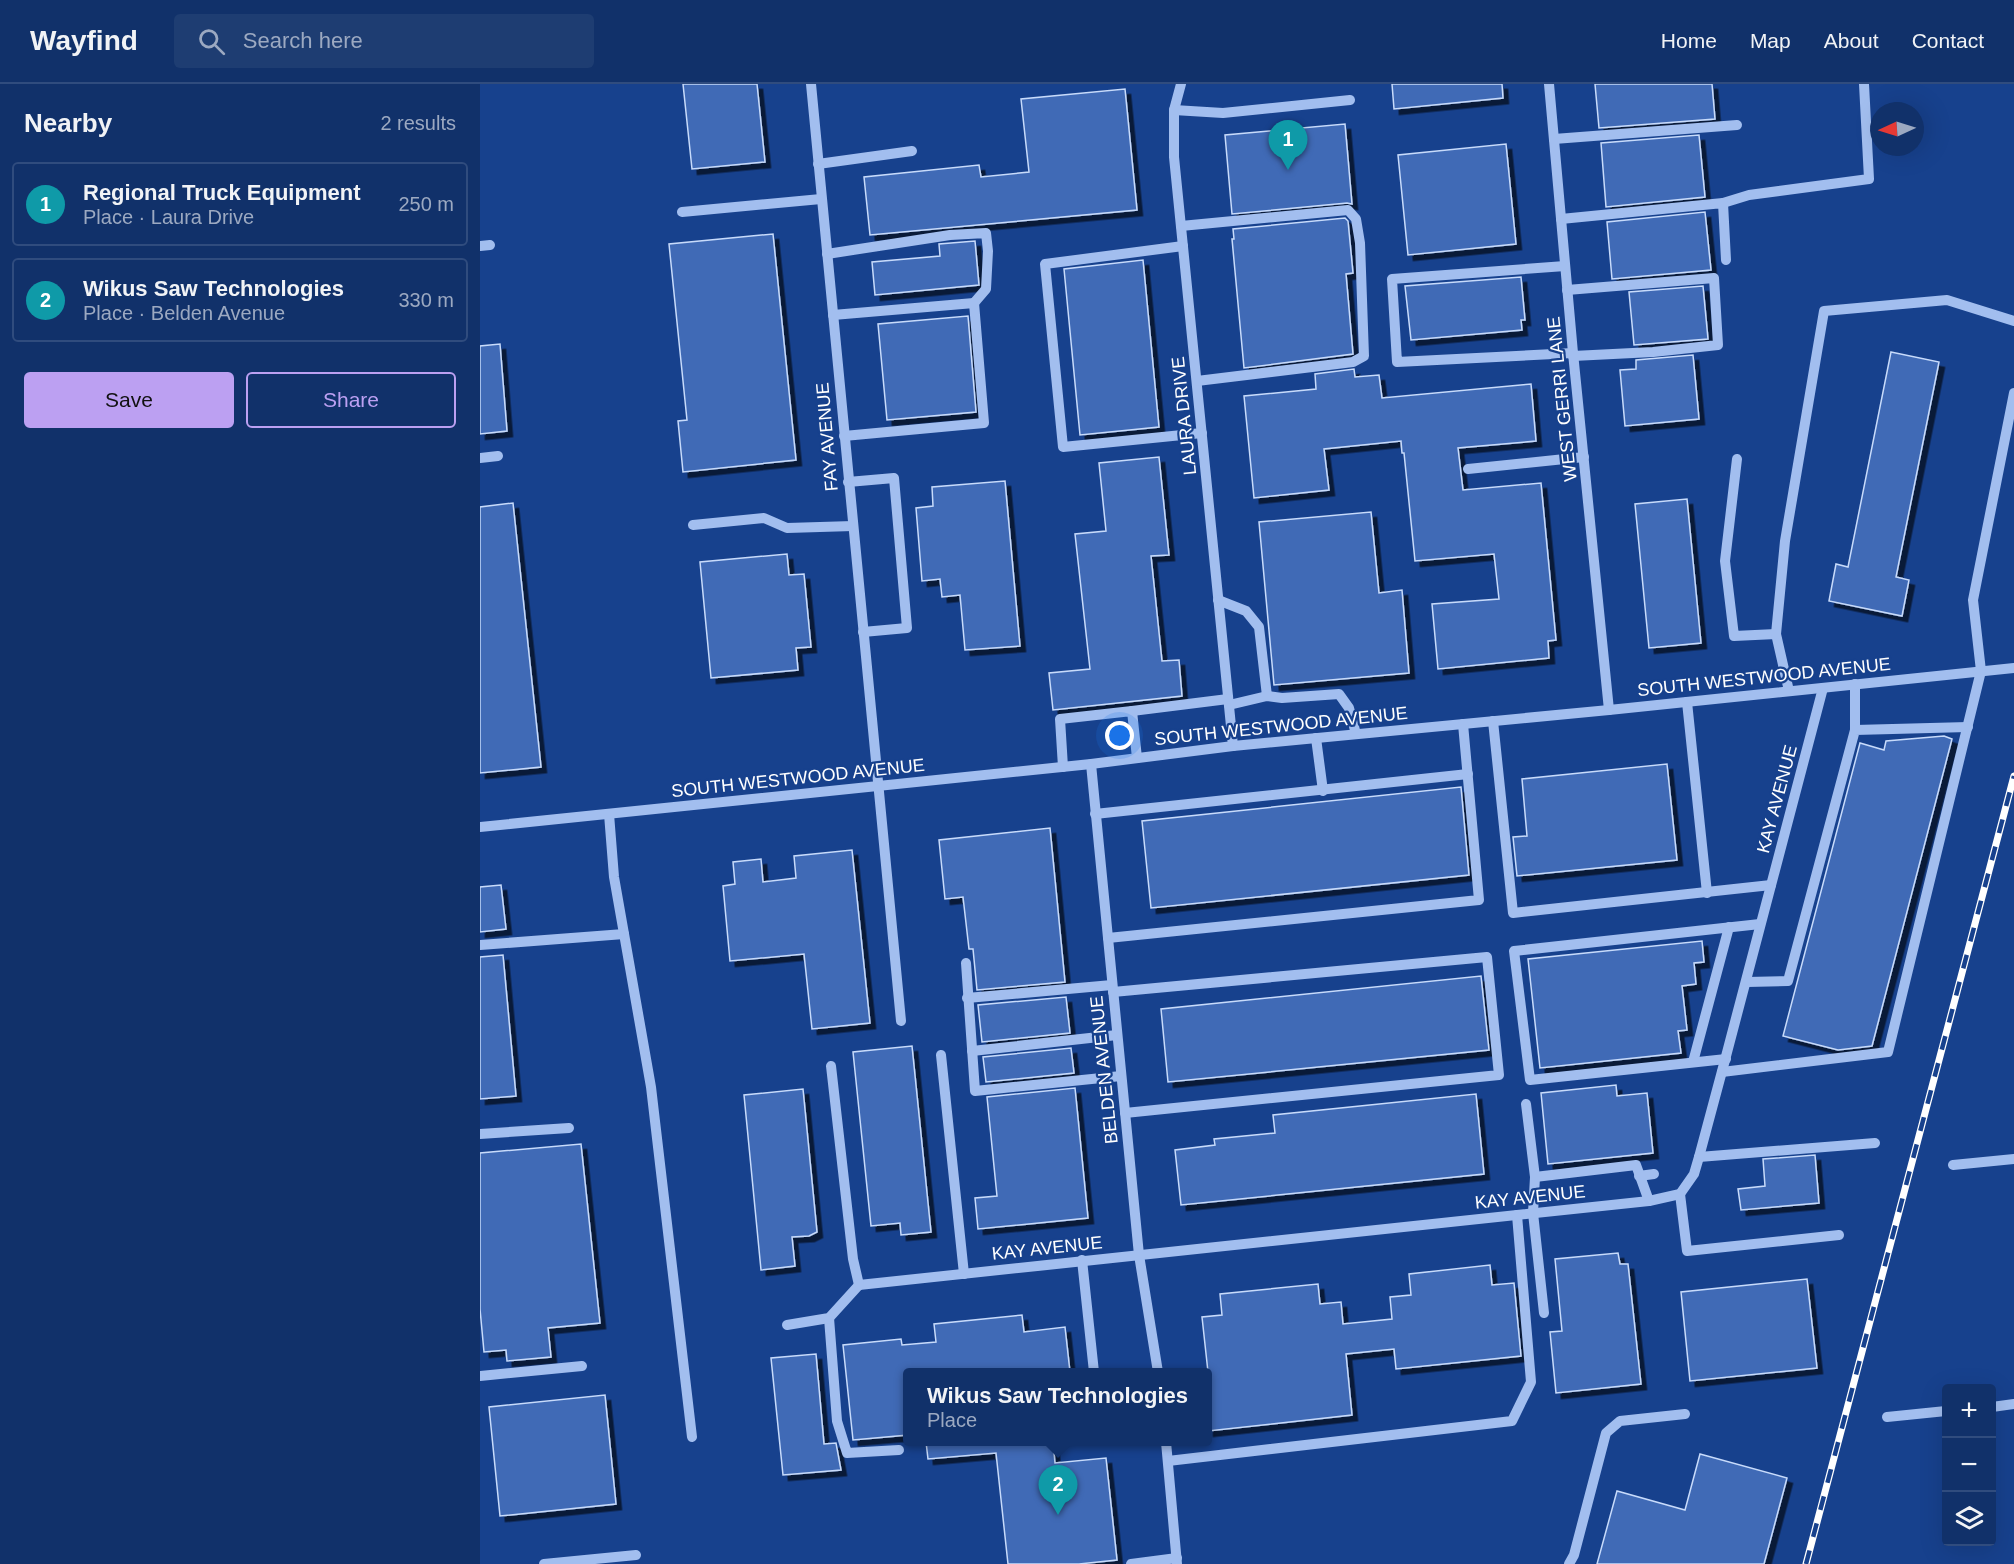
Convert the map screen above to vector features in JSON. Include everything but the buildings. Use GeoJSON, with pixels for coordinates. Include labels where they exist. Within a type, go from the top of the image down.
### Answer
{"type":"FeatureCollection","features":[{"type":"Feature","properties":{"kind":"street","name":"FAY AVENUE"},"geometry":{"type":"LineString","coordinates":[[810,84],[901,1022]]}},
{"type":"Feature","properties":{"kind":"street","name":"LAURA DRIVE"},"geometry":{"type":"LineString","coordinates":[[1181,84],[1174,110],[1174,157],[1233,746]]}},
{"type":"Feature","properties":{"kind":"street","name":"WEST GERRI LANE"},"geometry":{"type":"LineString","coordinates":[[1549,84],[1573,355],[1609,710]]}},
{"type":"Feature","properties":{"kind":"street"},"geometry":{"type":"LineString","coordinates":[[1561,219],[1723,203],[1749,195],[1869,179],[1864,84]]}},
{"type":"Feature","properties":{"kind":"street"},"geometry":{"type":"LineString","coordinates":[[1174,110],[1223,113],[1350,100]]}},
{"type":"Feature","properties":{"kind":"street"},"geometry":{"type":"LineString","coordinates":[[1554,139],[1737,124]]}},
{"type":"Feature","properties":{"kind":"street"},"geometry":{"type":"LineString","coordinates":[[818,164],[912,151]]}},
{"type":"Feature","properties":{"kind":"street"},"geometry":{"type":"LineString","coordinates":[[682,212],[821,200]]}},
{"type":"Feature","properties":{"kind":"street"},"geometry":{"type":"LineString","coordinates":[[1723,203],[1726,261]]}},
{"type":"Feature","properties":{"kind":"street"},"geometry":{"type":"LineString","coordinates":[[1181,226],[1348,210],[1356,219],[1360,243],[1364,356],[1353,362],[1197,381]]}},
{"type":"Feature","properties":{"kind":"street"},"geometry":{"type":"LineString","coordinates":[[827,255],[950,235],[986,233],[988,251],[986,289],[974,303],[833,315]]}},
{"type":"Feature","properties":{"kind":"street"},"geometry":{"type":"LineString","coordinates":[[1183,246],[1045,264],[1046,276],[1064,447],[1202,433]]}},
{"type":"Feature","properties":{"kind":"street"},"geometry":{"type":"LineString","coordinates":[[1565,266],[1392,279],[1397,362],[1653,352],[1718,345],[1714,278],[1567,290]]}},
{"type":"Feature","properties":{"kind":"street"},"geometry":{"type":"LineString","coordinates":[[1789,691],[1776,634],[1785,541],[1824,311],[1947,300],[2014,321]]}},
{"type":"Feature","properties":{"kind":"street"},"geometry":{"type":"LineString","coordinates":[[844,436],[984,423],[974,303]]}},
{"type":"Feature","properties":{"kind":"street"},"geometry":{"type":"LineString","coordinates":[[1722,1072],[1888,1052],[1981,671],[1973,600],[2014,393]]}},
{"type":"Feature","properties":{"kind":"street"},"geometry":{"type":"LineString","coordinates":[[480,458],[498,456]]}},
{"type":"Feature","properties":{"kind":"street"},"geometry":{"type":"LineString","coordinates":[[1468,469],[1584,457]]}},
{"type":"Feature","properties":{"kind":"street"},"geometry":{"type":"LineString","coordinates":[[1737,459],[1725,561],[1734,636],[1776,634]]}},
{"type":"Feature","properties":{"kind":"street"},"geometry":{"type":"LineString","coordinates":[[848,482],[894,478],[907,628],[863,632]]}},
{"type":"Feature","properties":{"kind":"street"},"geometry":{"type":"LineString","coordinates":[[693,525],[764,518],[787,528],[853,526]]}},
{"type":"Feature","properties":{"kind":"street"},"geometry":{"type":"LineString","coordinates":[[1218,600],[1246,611],[1259,627],[1267,696]]}},
{"type":"Feature","properties":{"kind":"street","name":"SOUTH WESTWOOD AVENUE"},"geometry":{"type":"LineString","coordinates":[[480,828],[1091,764],[1233,746],[2014,668]]}},
{"type":"Feature","properties":{"kind":"street"},"geometry":{"type":"LineString","coordinates":[[1747,982],[1788,981],[1855,729],[1855,684]]}},
{"type":"Feature","properties":{"kind":"street","name":"KAY AVENUE"},"geometry":{"type":"LineString","coordinates":[[859,1286],[1082,1260],[1649,1201],[1680,1194],[1694,1174],[1699,1157],[1823,688]]}},
{"type":"Feature","properties":{"kind":"street"},"geometry":{"type":"LineString","coordinates":[[1063,766],[1060,719],[1267,696],[1282,698],[1339,694],[1349,708],[1356,735]]}},
{"type":"Feature","properties":{"kind":"street"},"geometry":{"type":"LineString","coordinates":[[1687,702],[1707,893]]}},
{"type":"Feature","properties":{"kind":"street"},"geometry":{"type":"LineString","coordinates":[[1132,711],[1137,758]]}},
{"type":"Feature","properties":{"kind":"street"},"geometry":{"type":"LineString","coordinates":[[1493,721],[1513,913],[1771,885]]}},
{"type":"Feature","properties":{"kind":"street"},"geometry":{"type":"LineString","coordinates":[[1108,938],[1479,900],[1463,724]]}},
{"type":"Feature","properties":{"kind":"street"},"geometry":{"type":"LineString","coordinates":[[1855,729],[1968,727]]}},
{"type":"Feature","properties":{"kind":"street"},"geometry":{"type":"LineString","coordinates":[[1316,738],[1323,790]]}},
{"type":"Feature","properties":{"kind":"street","name":"BELDEN AVENUE"},"geometry":{"type":"LineString","coordinates":[[1091,764],[1139,1254],[1157,1368]]}},
{"type":"Feature","properties":{"kind":"street"},"geometry":{"type":"LineString","coordinates":[[1095,814],[1468,774]]}},
{"type":"Feature","properties":{"kind":"street"},"geometry":{"type":"LineString","coordinates":[[609,814],[614,877],[651,1087],[692,1437]]}},
{"type":"Feature","properties":{"kind":"street"},"geometry":{"type":"LineString","coordinates":[[1726,1059],[1530,1080],[1514,951],[1760,924]]}},
{"type":"Feature","properties":{"kind":"street"},"geometry":{"type":"LineString","coordinates":[[1693,1062],[1729,927]]}},
{"type":"Feature","properties":{"kind":"street"},"geometry":{"type":"LineString","coordinates":[[480,945],[624,934]]}},
{"type":"Feature","properties":{"kind":"street"},"geometry":{"type":"LineString","coordinates":[[967,999],[1487,957],[1499,1075],[1125,1113]]}},
{"type":"Feature","properties":{"kind":"street"},"geometry":{"type":"LineString","coordinates":[[966,963],[975,1091],[1121,1076]]}},
{"type":"Feature","properties":{"kind":"street"},"geometry":{"type":"LineString","coordinates":[[972,1051],[1117,1035]]}},
{"type":"Feature","properties":{"kind":"street"},"geometry":{"type":"LineString","coordinates":[[941,1055],[964,1274]]}},
{"type":"Feature","properties":{"kind":"street"},"geometry":{"type":"LineString","coordinates":[[787,1324],[829,1318],[859,1286],[853,1259],[831,1066]]}},
{"type":"Feature","properties":{"kind":"street"},"geometry":{"type":"LineString","coordinates":[[1526,1104],[1535,1177],[1533,1213],[1544,1313]]}},
{"type":"Feature","properties":{"kind":"street"},"geometry":{"type":"LineString","coordinates":[[480,1134],[569,1128]]}},
{"type":"Feature","properties":{"kind":"street"},"geometry":{"type":"LineString","coordinates":[[1699,1157],[1875,1143]]}},
{"type":"Feature","properties":{"kind":"street"},"geometry":{"type":"LineString","coordinates":[[1953,1165],[2014,1159]]}},
{"type":"Feature","properties":{"kind":"street"},"geometry":{"type":"LineString","coordinates":[[1535,1177],[1636,1165],[1649,1201]]}},
{"type":"Feature","properties":{"kind":"street"},"geometry":{"type":"LineString","coordinates":[[1639,1176],[1654,1174]]}},
{"type":"Feature","properties":{"kind":"street"},"geometry":{"type":"LineString","coordinates":[[1680,1194],[1686,1251],[1839,1235]]}},
{"type":"Feature","properties":{"kind":"street"},"geometry":{"type":"LineString","coordinates":[[1168,1461],[1512,1421],[1531,1382],[1517,1215]]}},
{"type":"Feature","properties":{"kind":"street"},"geometry":{"type":"LineString","coordinates":[[1082,1260],[1094,1368]]}},
{"type":"Feature","properties":{"kind":"street"},"geometry":{"type":"LineString","coordinates":[[829,1318],[837,1421],[848,1453],[899,1450]]}},
{"type":"Feature","properties":{"kind":"street"},"geometry":{"type":"LineString","coordinates":[[480,1376],[582,1366]]}},
{"type":"Feature","properties":{"kind":"street"},"geometry":{"type":"LineString","coordinates":[[1996,1406],[2014,1404]]}},
{"type":"Feature","properties":{"kind":"street"},"geometry":{"type":"LineString","coordinates":[[1887,1417],[1942,1412]]}},
{"type":"Feature","properties":{"kind":"street"},"geometry":{"type":"LineString","coordinates":[[1569,1564],[1574,1555],[1606,1432],[1620,1421],[1685,1414]]}},
{"type":"Feature","properties":{"kind":"street"},"geometry":{"type":"LineString","coordinates":[[1131,1564],[1177,1561],[1166,1446]]}},
{"type":"Feature","properties":{"kind":"street"},"geometry":{"type":"LineString","coordinates":[[544,1564],[636,1555]]}},
{"type":"Feature","properties":{"kind":"railway"},"geometry":{"type":"LineString","coordinates":[[1806,1564],[2014,776]]}},
{"type":"Feature","properties":{"kind":"place","name":"Regional Truck Equipment"},"geometry":{"type":"Point","coordinates":[1288,170]}},
{"type":"Feature","properties":{"kind":"place","name":"Wikus Saw Technologies"},"geometry":{"type":"Point","coordinates":[1058,1515]}}]}
